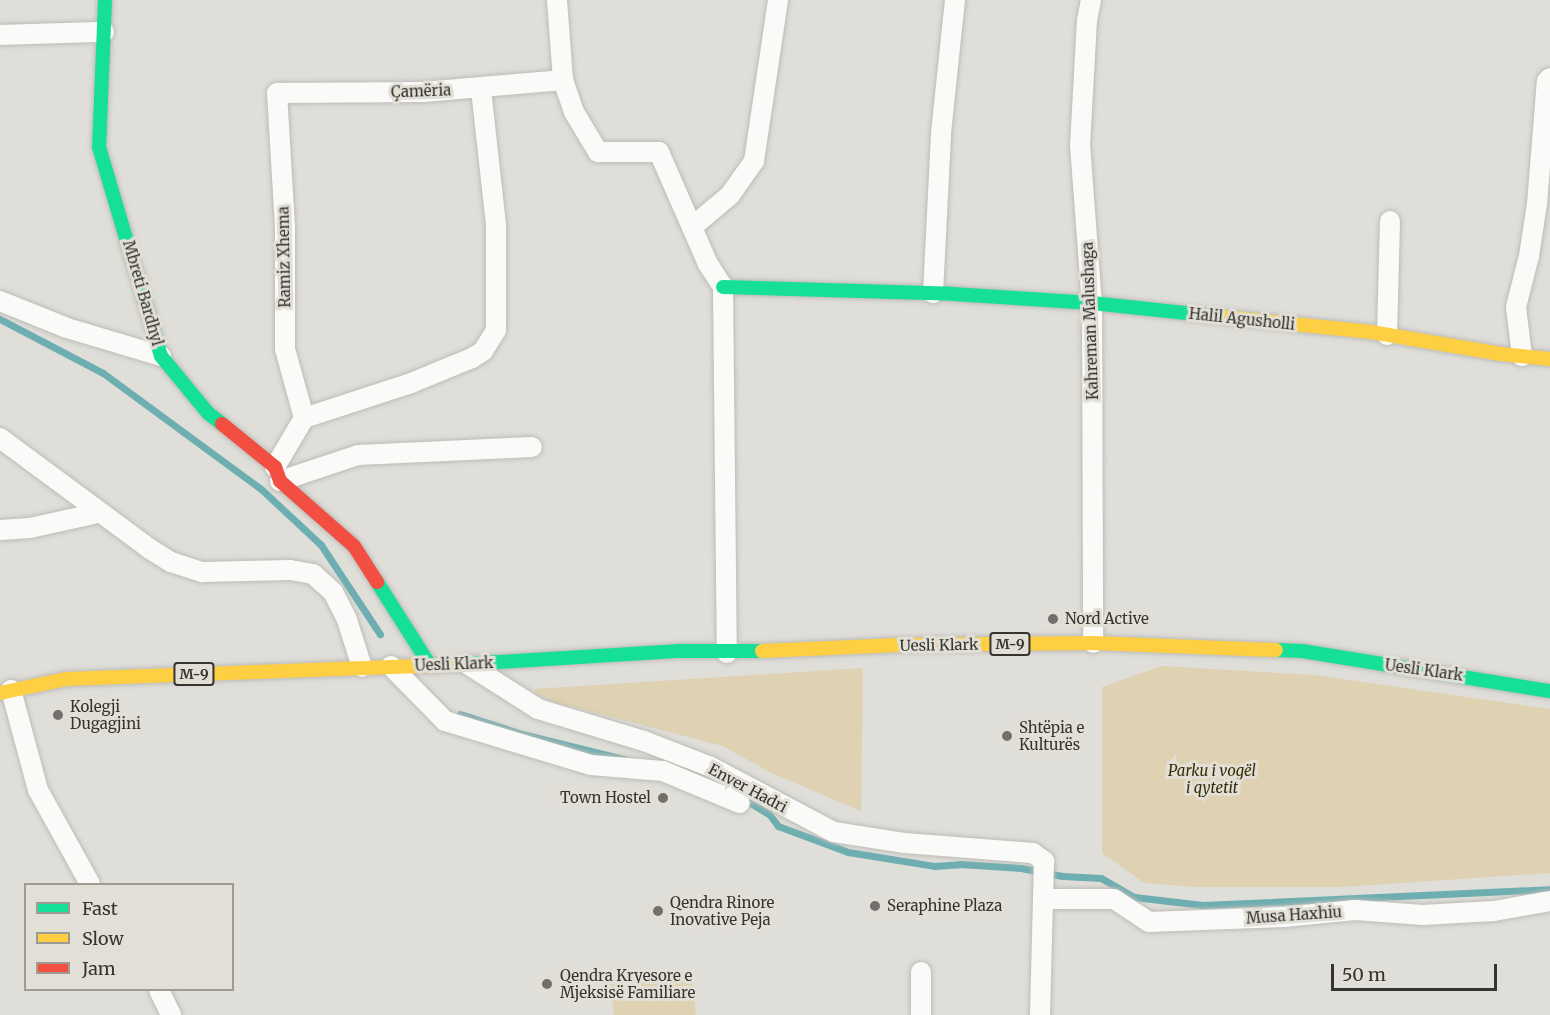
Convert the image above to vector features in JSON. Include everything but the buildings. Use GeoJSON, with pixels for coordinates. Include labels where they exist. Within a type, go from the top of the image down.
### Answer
{"type":"FeatureCollection","features":[{"type":"Feature","properties":{"kind":"street","name":"Mbreti Bardhyl"},"geometry":{"type":"LineString","coordinates":[[105,0],[99,147],[160,356],[208,413],[354,546],[429,664]]}},
{"type":"Feature","properties":{"kind":"street"},"geometry":{"type":"LineString","coordinates":[[557,0],[563,80],[574,112],[598,152],[659,152],[708,264],[723,287],[727,653]]}},
{"type":"Feature","properties":{"kind":"street"},"geometry":{"type":"LineString","coordinates":[[692,227],[730,195],[754,161],[778,0]]}},
{"type":"Feature","properties":{"kind":"street"},"geometry":{"type":"LineString","coordinates":[[933,293],[941,133],[955,0]]}},
{"type":"Feature","properties":{"kind":"street","name":"Kahreman Malushaga"},"geometry":{"type":"LineString","coordinates":[[1091,0],[1086,20],[1080,145],[1092,303],[1093,643]]}},
{"type":"Feature","properties":{"kind":"street"},"geometry":{"type":"LineString","coordinates":[[0,35],[104,32]]}},
{"type":"Feature","properties":{"kind":"street"},"geometry":{"type":"LineString","coordinates":[[1522,356],[1516,307],[1529,255],[1537,204],[1547,81],[1550,78]]}},
{"type":"Feature","properties":{"kind":"street","name":"Çamëria"},"geometry":{"type":"LineString","coordinates":[[278,93],[423,92],[563,80]]}},
{"type":"Feature","properties":{"kind":"street"},"geometry":{"type":"LineString","coordinates":[[277,474],[304,418],[411,383],[472,358],[483,351],[496,330],[496,225],[481,88]]}},
{"type":"Feature","properties":{"kind":"street","name":"Ramiz Xhema"},"geometry":{"type":"LineString","coordinates":[[278,93],[285,227],[285,349],[304,418]]}},
{"type":"Feature","properties":{"kind":"street"},"geometry":{"type":"LineString","coordinates":[[1387,334],[1390,221]]}},
{"type":"Feature","properties":{"kind":"street","name":"Halil Agusholli"},"geometry":{"type":"LineString","coordinates":[[723,287],[933,293],[1092,303],[1387,334],[1550,359]]}},
{"type":"Feature","properties":{"kind":"street"},"geometry":{"type":"LineString","coordinates":[[0,301],[67,328],[160,356]]}},
{"type":"Feature","properties":{"kind":"street"},"geometry":{"type":"LineString","coordinates":[[0,438],[150,549],[171,562],[202,572],[290,570],[313,574],[333,592],[347,620],[362,667]]}},
{"type":"Feature","properties":{"kind":"street"},"geometry":{"type":"LineString","coordinates":[[277,474],[358,455],[532,447]]}},
{"type":"Feature","properties":{"kind":"street"},"geometry":{"type":"LineString","coordinates":[[0,530],[30,528],[93,514]]}},
{"type":"Feature","properties":{"kind":"street","name":"Uesli Klark"},"geometry":{"type":"LineString","coordinates":[[5,692],[66,679],[467,663],[676,651],[727,653],[898,645],[1093,643],[1302,651],[1550,691]]}},
{"type":"Feature","properties":{"kind":"street","name":"Enver Hadri"},"geometry":{"type":"LineString","coordinates":[[467,663],[538,709],[644,741],[711,767],[834,832],[905,843],[1033,853],[1044,861],[1044,890]]}},
{"type":"Feature","properties":{"kind":"street","name":"Enver Hadri"},"geometry":{"type":"LineString","coordinates":[[391,666],[445,721],[591,765],[663,771],[740,803]]}},
{"type":"Feature","properties":{"kind":"street"},"geometry":{"type":"LineString","coordinates":[[5,692],[38,790],[89,883]]}},
{"type":"Feature","properties":{"kind":"street"},"geometry":{"type":"LineString","coordinates":[[1040,1015],[1044,890]]}},
{"type":"Feature","properties":{"kind":"street","name":"Musa Haxhiu"},"geometry":{"type":"LineString","coordinates":[[1044,890],[1114,899],[1149,922],[1284,917],[1355,910],[1423,915],[1494,911],[1550,901]]}},
{"type":"Feature","properties":{"kind":"street"},"geometry":{"type":"LineString","coordinates":[[921,972],[921,1015]]}},
{"type":"Feature","properties":{"kind":"street"},"geometry":{"type":"LineString","coordinates":[[159,991],[171,1015]]}},
{"type":"Feature","properties":{"kind":"green space","name":"Parku i vogël i qytetit"},"geometry":{"type":"Polygon","coordinates":[[[1162,666],[1314,675],[1550,709],[1550,873],[1343,887],[1196,887],[1144,883],[1102,853],[1102,687],[1162,666]]]}},
{"type":"Feature","properties":{"kind":"green space"},"geometry":{"type":"Polygon","coordinates":[[[863,668],[861,811],[771,773],[723,746],[557,703],[537,694],[534,689],[863,668]]]}},
{"type":"Feature","properties":{"kind":"green space"},"geometry":{"type":"Polygon","coordinates":[[[691,972],[696,1015],[614,1015],[610,981],[691,972]]]}},
{"type":"Feature","properties":{"kind":"waterway"},"geometry":{"type":"LineString","coordinates":[[0,319],[103,373],[261,489],[321,545],[380,634]]}},
{"type":"Feature","properties":{"kind":"waterway"},"geometry":{"type":"LineString","coordinates":[[460,714],[522,734],[624,759]]}},
{"type":"Feature","properties":{"kind":"waterway"},"geometry":{"type":"LineString","coordinates":[[742,798],[769,814],[778,826],[848,852],[934,866],[960,864],[1021,868],[1062,876],[1101,878],[1134,897],[1203,905],[1550,889]]}},
{"type":"Feature","properties":{"kind":"traffic: fast"},"geometry":{"type":"LineString","coordinates":[[105,0],[99,147],[161,356],[208,413],[222,424]]}},
{"type":"Feature","properties":{"kind":"traffic: fast"},"geometry":{"type":"LineString","coordinates":[[723,287],[953,294],[1092,303],[1224,317]]}},
{"type":"Feature","properties":{"kind":"traffic: fast"},"geometry":{"type":"LineString","coordinates":[[377,582],[429,664]]}},
{"type":"Feature","properties":{"kind":"traffic: fast"},"geometry":{"type":"LineString","coordinates":[[1276,650],[1302,651],[1550,691]]}},
{"type":"Feature","properties":{"kind":"traffic: fast"},"geometry":{"type":"LineString","coordinates":[[466,664],[677,651],[762,651]]}},
{"type":"Feature","properties":{"kind":"traffic: slow"},"geometry":{"type":"LineString","coordinates":[[1224,317],[1371,332],[1501,354],[1550,359]]}},
{"type":"Feature","properties":{"kind":"traffic: slow"},"geometry":{"type":"LineString","coordinates":[[762,651],[898,645],[1093,643],[1276,650]]}},
{"type":"Feature","properties":{"kind":"traffic: slow"},"geometry":{"type":"LineString","coordinates":[[0,693],[66,679],[466,664]]}},
{"type":"Feature","properties":{"kind":"traffic: jam"},"geometry":{"type":"LineString","coordinates":[[222,424],[275,467],[280,481],[354,546],[377,582]]}},
{"type":"Feature","properties":{"kind":"place","name":"Nord Active"},"geometry":{"type":"Point","coordinates":[1053,619]}},
{"type":"Feature","properties":{"kind":"place","name":"Kolegji Dugagjini"},"geometry":{"type":"Point","coordinates":[58,715]}},
{"type":"Feature","properties":{"kind":"place","name":"Shtëpia e Kulturës"},"geometry":{"type":"Point","coordinates":[1007,736]}},
{"type":"Feature","properties":{"kind":"place","name":"Town Hostel"},"geometry":{"type":"Point","coordinates":[663,798]}},
{"type":"Feature","properties":{"kind":"place","name":"Seraphine Plaza"},"geometry":{"type":"Point","coordinates":[875,906]}},
{"type":"Feature","properties":{"kind":"place","name":"Qendra Rinore Inovative Peja"},"geometry":{"type":"Point","coordinates":[658,911]}},
{"type":"Feature","properties":{"kind":"place","name":"Qendra Kryesore e Mjeksisë Familiare"},"geometry":{"type":"Point","coordinates":[547,984]}}]}
